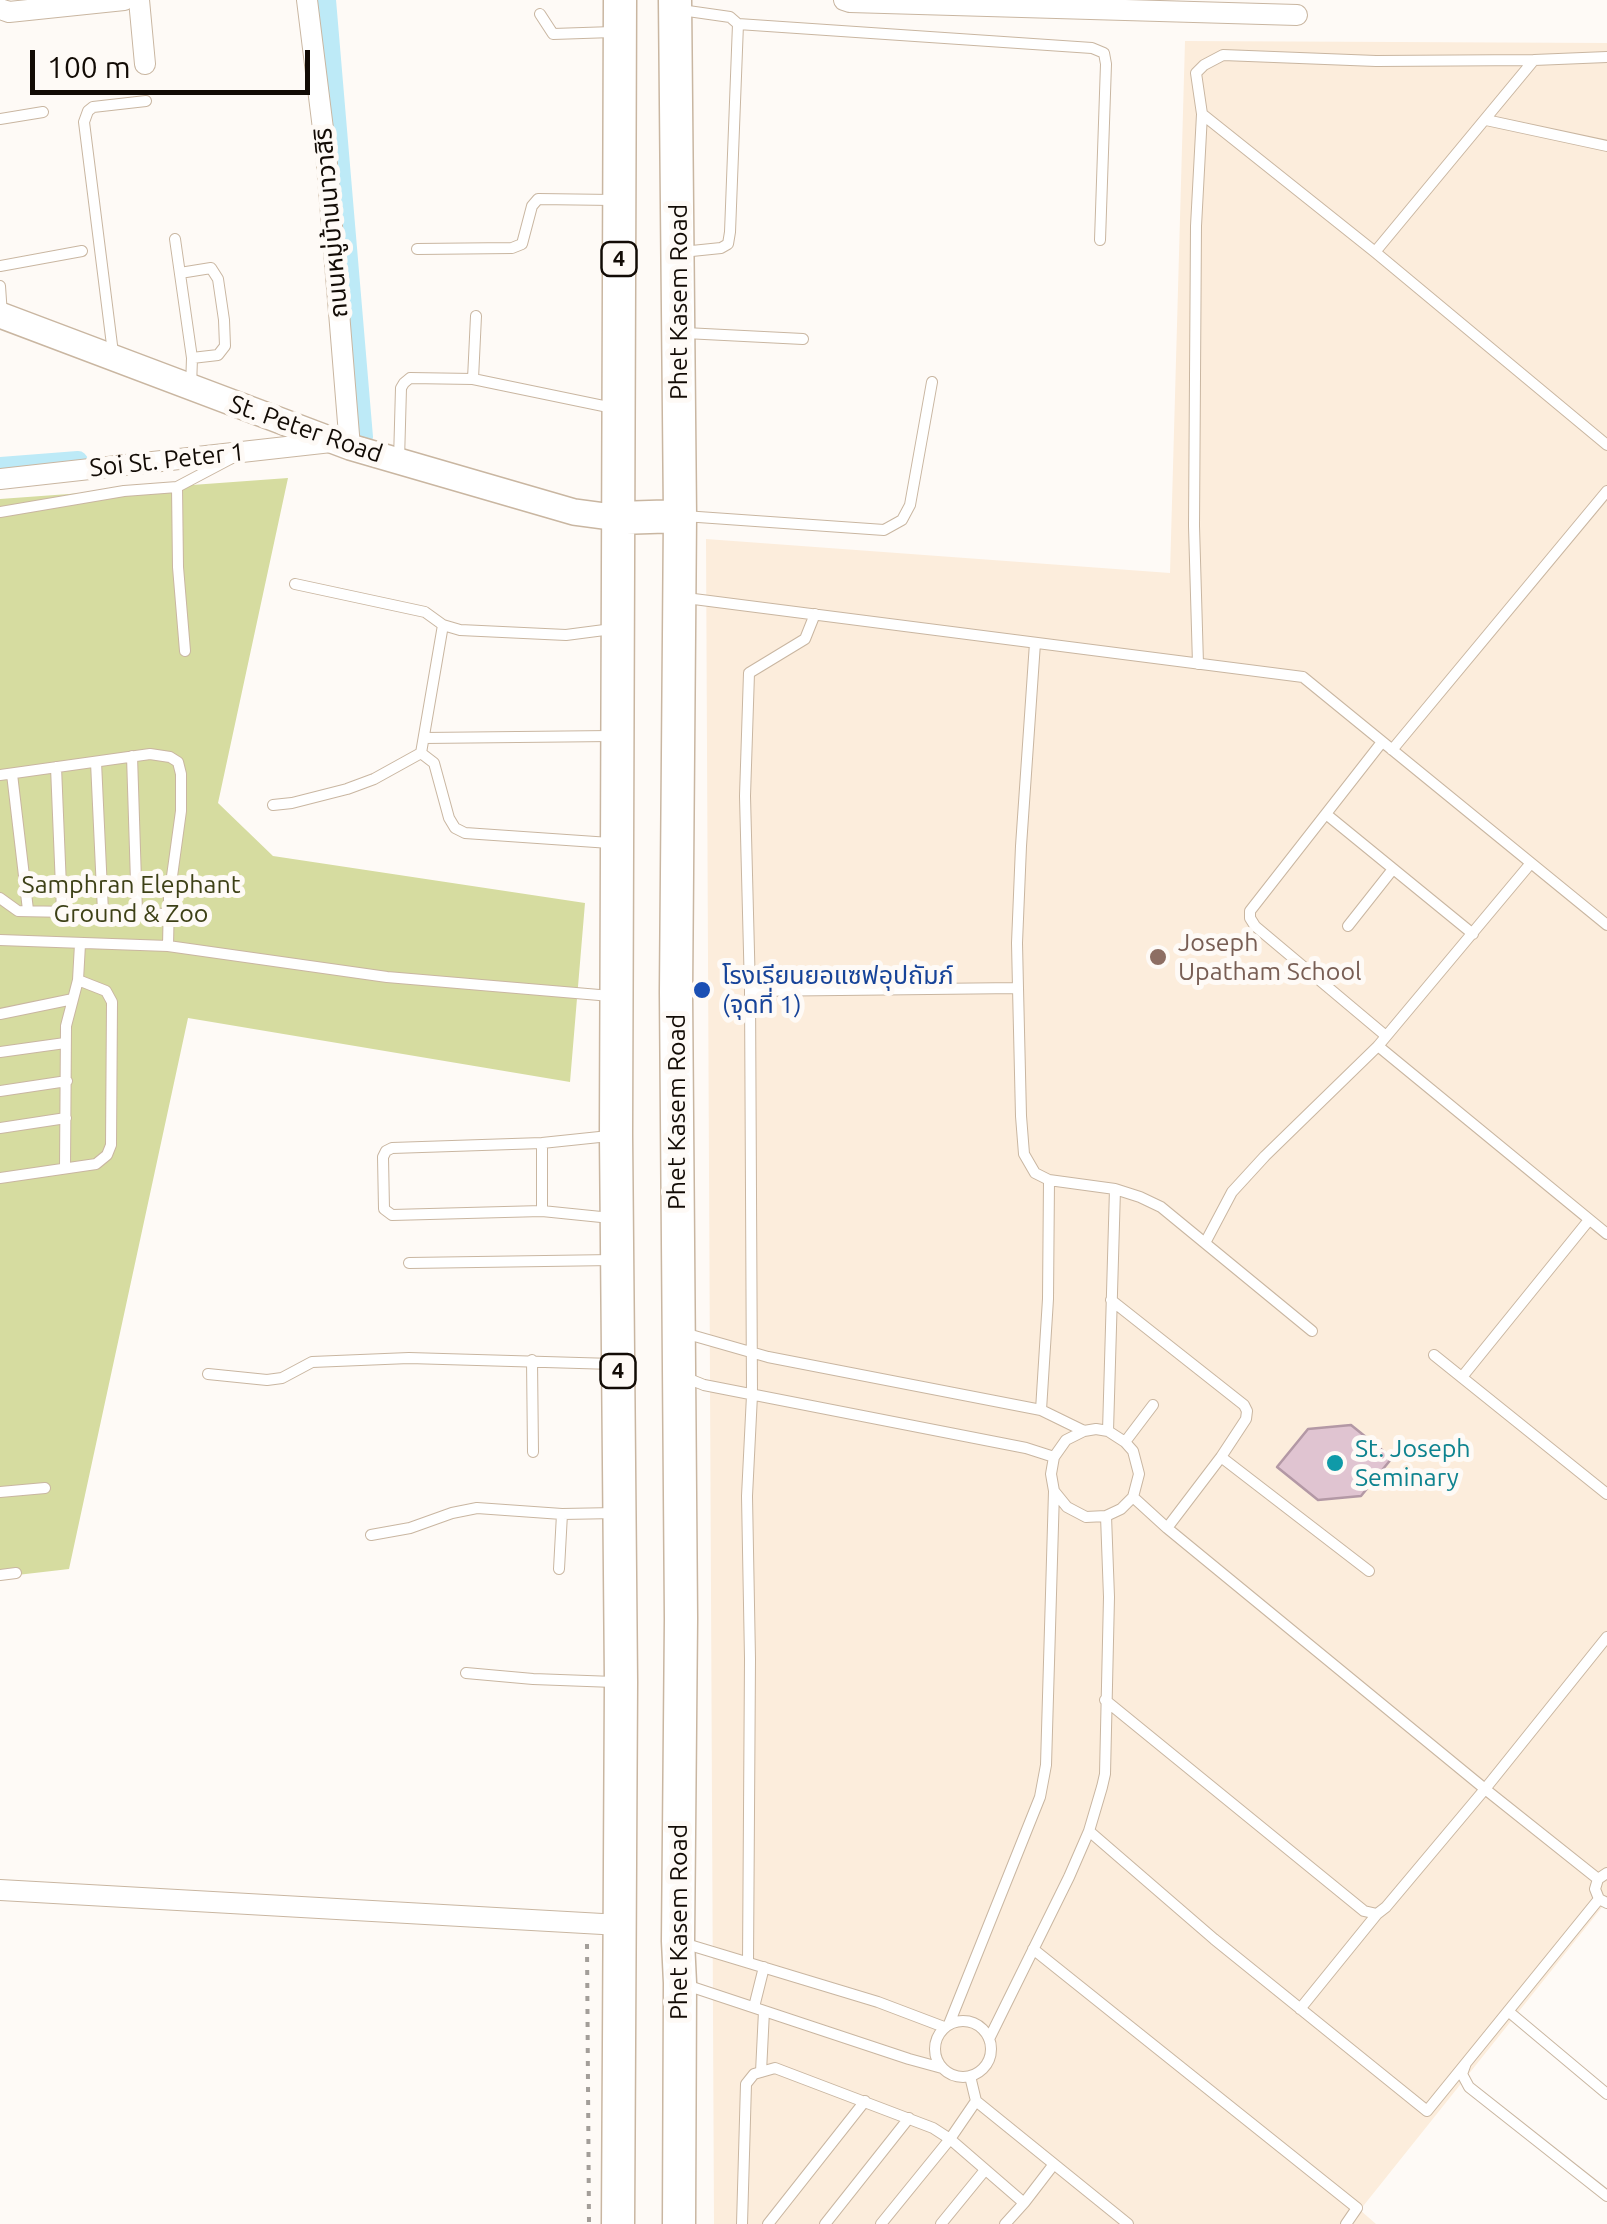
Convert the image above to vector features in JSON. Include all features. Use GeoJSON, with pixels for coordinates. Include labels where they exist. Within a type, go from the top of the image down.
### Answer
{"type":"FeatureCollection","features":[{"type":"Feature","properties":{"kind":"main road","name":"Phet Kasem Road"},"geometry":{"type":"LineString","coordinates":[[675,4],[680,516],[676,972],[682,1619],[679,2224]]}},
{"type":"Feature","properties":{"kind":"main road","name":"4"},"geometry":{"type":"LineString","coordinates":[[618,2224],[616,843],[620,16]]}},
{"type":"Feature","properties":{"kind":"main road"},"geometry":{"type":"LineString","coordinates":[[620,518],[680,516]]}},
{"type":"Feature","properties":{"kind":"street"},"geometry":{"type":"LineString","coordinates":[[0,9],[9,12],[124,0]]}},
{"type":"Feature","properties":{"kind":"street"},"geometry":{"type":"LineString","coordinates":[[139,0],[145,64]]}},
{"type":"Feature","properties":{"kind":"street","name":"ถนนหมู่บ้านนาวาสิริ"},"geometry":{"type":"LineString","coordinates":[[307,0],[326,153],[335,441]]}},
{"type":"Feature","properties":{"kind":"street"},"geometry":{"type":"LineString","coordinates":[[844,0],[1297,15]]}},
{"type":"Feature","properties":{"kind":"street","name":"St. Peter Road"},"geometry":{"type":"LineString","coordinates":[[1,315],[335,441],[574,512],[620,518]]}},
{"type":"Feature","properties":{"kind":"street","name":"Soi St. Peter 1"},"geometry":{"type":"LineString","coordinates":[[0,479],[335,441]]}},
{"type":"Feature","properties":{"kind":"street"},"geometry":{"type":"LineString","coordinates":[[0,1890],[620,1925]]}},
{"type":"Feature","properties":{"kind":"lane"},"geometry":{"type":"LineString","coordinates":[[675,4],[730,17],[738,24],[1092,48],[1104,54],[1100,240]]}},
{"type":"Feature","properties":{"kind":"lane"},"geometry":{"type":"LineString","coordinates":[[540,14],[552,34],[620,16]]}},
{"type":"Feature","properties":{"kind":"lane"},"geometry":{"type":"LineString","coordinates":[[679,252],[728,244],[738,24]]}},
{"type":"Feature","properties":{"kind":"lane"},"geometry":{"type":"LineString","coordinates":[[1198,664],[1194,526],[1196,246],[1202,114],[1196,73],[1223,55],[1376,61],[1607,57]]}},
{"type":"Feature","properties":{"kind":"lane"},"geometry":{"type":"LineString","coordinates":[[1375,252],[1534,60]]}},
{"type":"Feature","properties":{"kind":"lane"},"geometry":{"type":"LineString","coordinates":[[114,359],[84,122],[93,107],[146,100]]}},
{"type":"Feature","properties":{"kind":"lane"},"geometry":{"type":"LineString","coordinates":[[0,119],[43,112]]}},
{"type":"Feature","properties":{"kind":"lane"},"geometry":{"type":"LineString","coordinates":[[1202,114],[1607,445]]}},
{"type":"Feature","properties":{"kind":"lane"},"geometry":{"type":"LineString","coordinates":[[1486,120],[1607,146]]}},
{"type":"Feature","properties":{"kind":"lane"},"geometry":{"type":"LineString","coordinates":[[417,250],[512,248],[522,244],[532,206],[538,199],[619,200]]}},
{"type":"Feature","properties":{"kind":"lane"},"geometry":{"type":"LineString","coordinates":[[175,239],[192,358],[191,388]]}},
{"type":"Feature","properties":{"kind":"lane"},"geometry":{"type":"LineString","coordinates":[[0,266],[82,252]]}},
{"type":"Feature","properties":{"kind":"lane"},"geometry":{"type":"LineString","coordinates":[[180,273],[211,268],[218,278],[224,320],[224,346],[218,355],[192,358]]}},
{"type":"Feature","properties":{"kind":"lane"},"geometry":{"type":"LineString","coordinates":[[0,286],[1,315]]}},
{"type":"Feature","properties":{"kind":"lane"},"geometry":{"type":"LineString","coordinates":[[473,379],[476,316]]}},
{"type":"Feature","properties":{"kind":"lane"},"geometry":{"type":"LineString","coordinates":[[679,333],[803,339]]}},
{"type":"Feature","properties":{"kind":"lane"},"geometry":{"type":"LineString","coordinates":[[398,461],[401,388],[410,378],[473,379],[618,410]]}},
{"type":"Feature","properties":{"kind":"lane"},"geometry":{"type":"LineString","coordinates":[[680,516],[884,530],[902,520],[910,506],[932,382]]}},
{"type":"Feature","properties":{"kind":"lane"},"geometry":{"type":"LineString","coordinates":[[0,512],[124,491],[177,487],[247,451]]}},
{"type":"Feature","properties":{"kind":"lane"},"geometry":{"type":"LineString","coordinates":[[177,487],[185,651]]}},
{"type":"Feature","properties":{"kind":"lane"},"geometry":{"type":"LineString","coordinates":[[1392,750],[1607,491]]}},
{"type":"Feature","properties":{"kind":"lane"},"geometry":{"type":"LineString","coordinates":[[295,584],[425,612],[443,625],[460,630],[566,636],[618,628]]}},
{"type":"Feature","properties":{"kind":"lane"},"geometry":{"type":"LineString","coordinates":[[679,597],[1303,678],[1607,925]]}},
{"type":"Feature","properties":{"kind":"lane"},"geometry":{"type":"LineString","coordinates":[[748,1962],[747,1496],[752,1395],[745,796],[749,673],[805,639],[815,614]]}},
{"type":"Feature","properties":{"kind":"lane"},"geometry":{"type":"LineString","coordinates":[[421,753],[443,625]]}},
{"type":"Feature","properties":{"kind":"lane"},"geometry":{"type":"LineString","coordinates":[[1035,643],[1017,943],[1024,1154],[1035,1173],[1049,1180],[1115,1189],[1161,1206],[1312,1331]]}},
{"type":"Feature","properties":{"kind":"lane"},"geometry":{"type":"LineString","coordinates":[[424,738],[617,736]]}},
{"type":"Feature","properties":{"kind":"lane"},"geometry":{"type":"LineString","coordinates":[[1382,742],[1250,911],[1250,918],[1386,1036]]}},
{"type":"Feature","properties":{"kind":"lane"},"geometry":{"type":"LineString","coordinates":[[421,753],[434,764],[449,818],[455,828],[465,833],[616,843]]}},
{"type":"Feature","properties":{"kind":"lane"},"geometry":{"type":"LineString","coordinates":[[273,805],[292,804],[347,789],[421,753]]}},
{"type":"Feature","properties":{"kind":"lane"},"geometry":{"type":"LineString","coordinates":[[28,910],[6,774],[150,754],[170,757],[178,762],[181,774],[182,811],[169,898],[168,946]]}},
{"type":"Feature","properties":{"kind":"lane"},"geometry":{"type":"LineString","coordinates":[[132,756],[137,913]]}},
{"type":"Feature","properties":{"kind":"lane"},"geometry":{"type":"LineString","coordinates":[[96,762],[103,912]]}},
{"type":"Feature","properties":{"kind":"lane"},"geometry":{"type":"LineString","coordinates":[[56,767],[62,911]]}},
{"type":"Feature","properties":{"kind":"lane"},"geometry":{"type":"LineString","coordinates":[[1326,814],[1473,934]]}},
{"type":"Feature","properties":{"kind":"lane"},"geometry":{"type":"LineString","coordinates":[[1205,1243],[1232,1192],[1378,1046],[1531,863]]}},
{"type":"Feature","properties":{"kind":"lane"},"geometry":{"type":"LineString","coordinates":[[1348,926],[1393,869]]}},
{"type":"Feature","properties":{"kind":"lane"},"geometry":{"type":"LineString","coordinates":[[0,898],[18,911],[170,914]]}},
{"type":"Feature","properties":{"kind":"lane"},"geometry":{"type":"LineString","coordinates":[[0,940],[168,946],[387,978],[616,997]]}},
{"type":"Feature","properties":{"kind":"lane"},"geometry":{"type":"LineString","coordinates":[[65,1168],[66,1026],[78,980],[80,944]]}},
{"type":"Feature","properties":{"kind":"lane"},"geometry":{"type":"LineString","coordinates":[[0,1178],[96,1164],[107,1155],[111,1145],[112,1002],[106,991],[78,980]]}},
{"type":"Feature","properties":{"kind":"lane"},"geometry":{"type":"LineString","coordinates":[[750,990],[1018,988]]}},
{"type":"Feature","properties":{"kind":"lane"},"geometry":{"type":"LineString","coordinates":[[0,1014],[73,1000]]}},
{"type":"Feature","properties":{"kind":"lane"},"geometry":{"type":"LineString","coordinates":[[0,1052],[66,1043]]}},
{"type":"Feature","properties":{"kind":"lane"},"geometry":{"type":"LineString","coordinates":[[1378,1046],[1607,1234]]}},
{"type":"Feature","properties":{"kind":"lane"},"geometry":{"type":"LineString","coordinates":[[0,1091],[67,1081]]}},
{"type":"Feature","properties":{"kind":"lane"},"geometry":{"type":"LineString","coordinates":[[0,1128],[66,1118]]}},
{"type":"Feature","properties":{"kind":"lane"},"geometry":{"type":"LineString","coordinates":[[616,1135],[542,1143],[392,1148],[382,1157],[384,1209],[392,1215],[542,1211],[616,1218]]}},
{"type":"Feature","properties":{"kind":"lane"},"geometry":{"type":"LineString","coordinates":[[542,1143],[542,1211]]}},
{"type":"Feature","properties":{"kind":"lane"},"geometry":{"type":"LineString","coordinates":[[1040,1410],[1048,1300],[1049,1180]]}},
{"type":"Feature","properties":{"kind":"lane"},"geometry":{"type":"LineString","coordinates":[[1108,1431],[1115,1189]]}},
{"type":"Feature","properties":{"kind":"lane"},"geometry":{"type":"LineString","coordinates":[[1462,1377],[1589,1220]]}},
{"type":"Feature","properties":{"kind":"lane"},"geometry":{"type":"LineString","coordinates":[[409,1263],[617,1260]]}},
{"type":"Feature","properties":{"kind":"lane"},"geometry":{"type":"LineString","coordinates":[[1111,1300],[1248,1411],[1221,1457],[1167,1528]]}},
{"type":"Feature","properties":{"kind":"lane"},"geometry":{"type":"LineString","coordinates":[[679,1332],[768,1357],[1040,1410],[1084,1431],[1108,1431],[1126,1442],[1138,1462],[1133,1497],[1106,1516],[1086,1517],[1067,1508],[1054,1491]]}},
{"type":"Feature","properties":{"kind":"lane"},"geometry":{"type":"LineString","coordinates":[[1434,1355],[1607,1494]]}},
{"type":"Feature","properties":{"kind":"lane"},"geometry":{"type":"LineString","coordinates":[[208,1374],[268,1380],[282,1378],[312,1362],[409,1358],[618,1364]]}},
{"type":"Feature","properties":{"kind":"lane"},"geometry":{"type":"LineString","coordinates":[[532,1360],[533,1452]]}},
{"type":"Feature","properties":{"kind":"lane"},"geometry":{"type":"LineString","coordinates":[[678,1375],[704,1385],[1026,1448],[1054,1457]]}},
{"type":"Feature","properties":{"kind":"lane"},"geometry":{"type":"LineString","coordinates":[[1126,1442],[1153,1405]]}},
{"type":"Feature","properties":{"kind":"lane"},"geometry":{"type":"LineString","coordinates":[[942,2068],[934,2052],[935,2042],[947,2026],[1040,1797],[1046,1766],[1054,1491],[1051,1474],[1054,1457],[1066,1440],[1084,1431]]}},
{"type":"Feature","properties":{"kind":"lane"},"geometry":{"type":"LineString","coordinates":[[1221,1457],[1369,1571]]}},
{"type":"Feature","properties":{"kind":"lane"},"geometry":{"type":"LineString","coordinates":[[0,1492],[45,1488]]}},
{"type":"Feature","properties":{"kind":"lane"},"geometry":{"type":"LineString","coordinates":[[1089,1831],[1180,1911],[1427,2112],[1603,1901],[1595,1889],[1603,1876],[1485,1789],[1133,1497]]}},
{"type":"Feature","properties":{"kind":"lane"},"geometry":{"type":"LineString","coordinates":[[371,1535],[477,1508],[618,1513]]}},
{"type":"Feature","properties":{"kind":"lane"},"geometry":{"type":"LineString","coordinates":[[559,1569],[562,1514]]}},
{"type":"Feature","properties":{"kind":"lane"},"geometry":{"type":"LineString","coordinates":[[989,2039],[1089,1831],[1104,1774],[1106,1516]]}},
{"type":"Feature","properties":{"kind":"lane"},"geometry":{"type":"LineString","coordinates":[[0,1574],[16,1574]]}},
{"type":"Feature","properties":{"kind":"lane"},"geometry":{"type":"LineString","coordinates":[[1300,2009],[1607,1637]]}},
{"type":"Feature","properties":{"kind":"lane"},"geometry":{"type":"LineString","coordinates":[[466,1673],[533,1680],[620,1682]]}},
{"type":"Feature","properties":{"kind":"lane"},"geometry":{"type":"LineString","coordinates":[[1105,1700],[1364,1911],[1377,1914]]}},
{"type":"Feature","properties":{"kind":"lane"},"geometry":{"type":"LineString","coordinates":[[678,1941],[947,2026],[972,2023],[985,2032],[991,2050],[981,2071],[955,2076],[942,2068],[680,1983]]}},
{"type":"Feature","properties":{"kind":"lane"},"geometry":{"type":"LineString","coordinates":[[1033,1949],[1357,2208],[1346,2224]]}},
{"type":"Feature","properties":{"kind":"lane"},"geometry":{"type":"LineString","coordinates":[[761,2072],[759,2009],[764,1968]]}},
{"type":"Feature","properties":{"kind":"lane"},"geometry":{"type":"LineString","coordinates":[[1508,2011],[1607,2094]]}},
{"type":"Feature","properties":{"kind":"lane"},"geometry":{"type":"LineString","coordinates":[[1466,2063],[1462,2074],[1469,2087],[1607,2196]]}},
{"type":"Feature","properties":{"kind":"lane"},"geometry":{"type":"LineString","coordinates":[[742,2224],[746,2084],[754,2074],[776,2068],[933,2128],[1024,2203]]}},
{"type":"Feature","properties":{"kind":"lane"},"geometry":{"type":"LineString","coordinates":[[970,2076],[976,2102],[1128,2224]]}},
{"type":"Feature","properties":{"kind":"lane"},"geometry":{"type":"LineString","coordinates":[[768,2224],[865,2101]]}},
{"type":"Feature","properties":{"kind":"lane"},"geometry":{"type":"LineString","coordinates":[[881,2224],[976,2102]]}},
{"type":"Feature","properties":{"kind":"lane"},"geometry":{"type":"LineString","coordinates":[[825,2224],[909,2118]]}},
{"type":"Feature","properties":{"kind":"lane"},"geometry":{"type":"LineString","coordinates":[[1006,2224],[1054,2164]]}},
{"type":"Feature","properties":{"kind":"lane"},"geometry":{"type":"LineString","coordinates":[[940,2224],[985,2170]]}},
{"type":"Feature","properties":{"kind":"lane"},"geometry":{"type":"LineString","coordinates":[[1014,2214],[1026,2224]]}},
{"type":"Feature","properties":{"kind":"path"},"geometry":{"type":"LineString","coordinates":[[587,1924],[589,2224]]}},
{"type":"Feature","properties":{"kind":"shaded area","name":"Joseph Upatham School"},"geometry":{"type":"Polygon","coordinates":[[[1185,41],[1607,43],[1607,1901],[1360,2210],[1376,2224],[714,2224],[706,539],[1170,573],[1185,41]]]}},
{"type":"Feature","properties":{"kind":"green space","name":"Samphran Elephant Ground & Zoo"},"geometry":{"type":"Polygon","coordinates":[[[288,478],[218,803],[273,856],[585,903],[570,1082],[188,1018],[69,1569],[0,1577],[0,499],[288,478]]]}},
{"type":"Feature","properties":{"kind":"building","name":"St. Joseph Seminary"},"geometry":{"type":"Polygon","coordinates":[[[1351,1425],[1392,1458],[1361,1496],[1318,1500],[1277,1467],[1308,1429],[1351,1425]]]}},
{"type":"Feature","properties":{"kind":"waterway"},"geometry":{"type":"LineString","coordinates":[[326,0],[363,437],[336,440]]}},
{"type":"Feature","properties":{"kind":"waterway"},"geometry":{"type":"LineString","coordinates":[[0,467],[78,461]]}},
{"type":"Feature","properties":{"kind":"place","name":"Joseph Upatham School"},"geometry":{"type":"Point","coordinates":[1158,957]}},
{"type":"Feature","properties":{"kind":"place","name":"โรงเรียนยอแซฟอุปถัมภ์ (จุดที่ 1)"},"geometry":{"type":"Point","coordinates":[702,990]}},
{"type":"Feature","properties":{"kind":"place","name":"St. Joseph Seminary"},"geometry":{"type":"Point","coordinates":[1335,1463]}}]}
